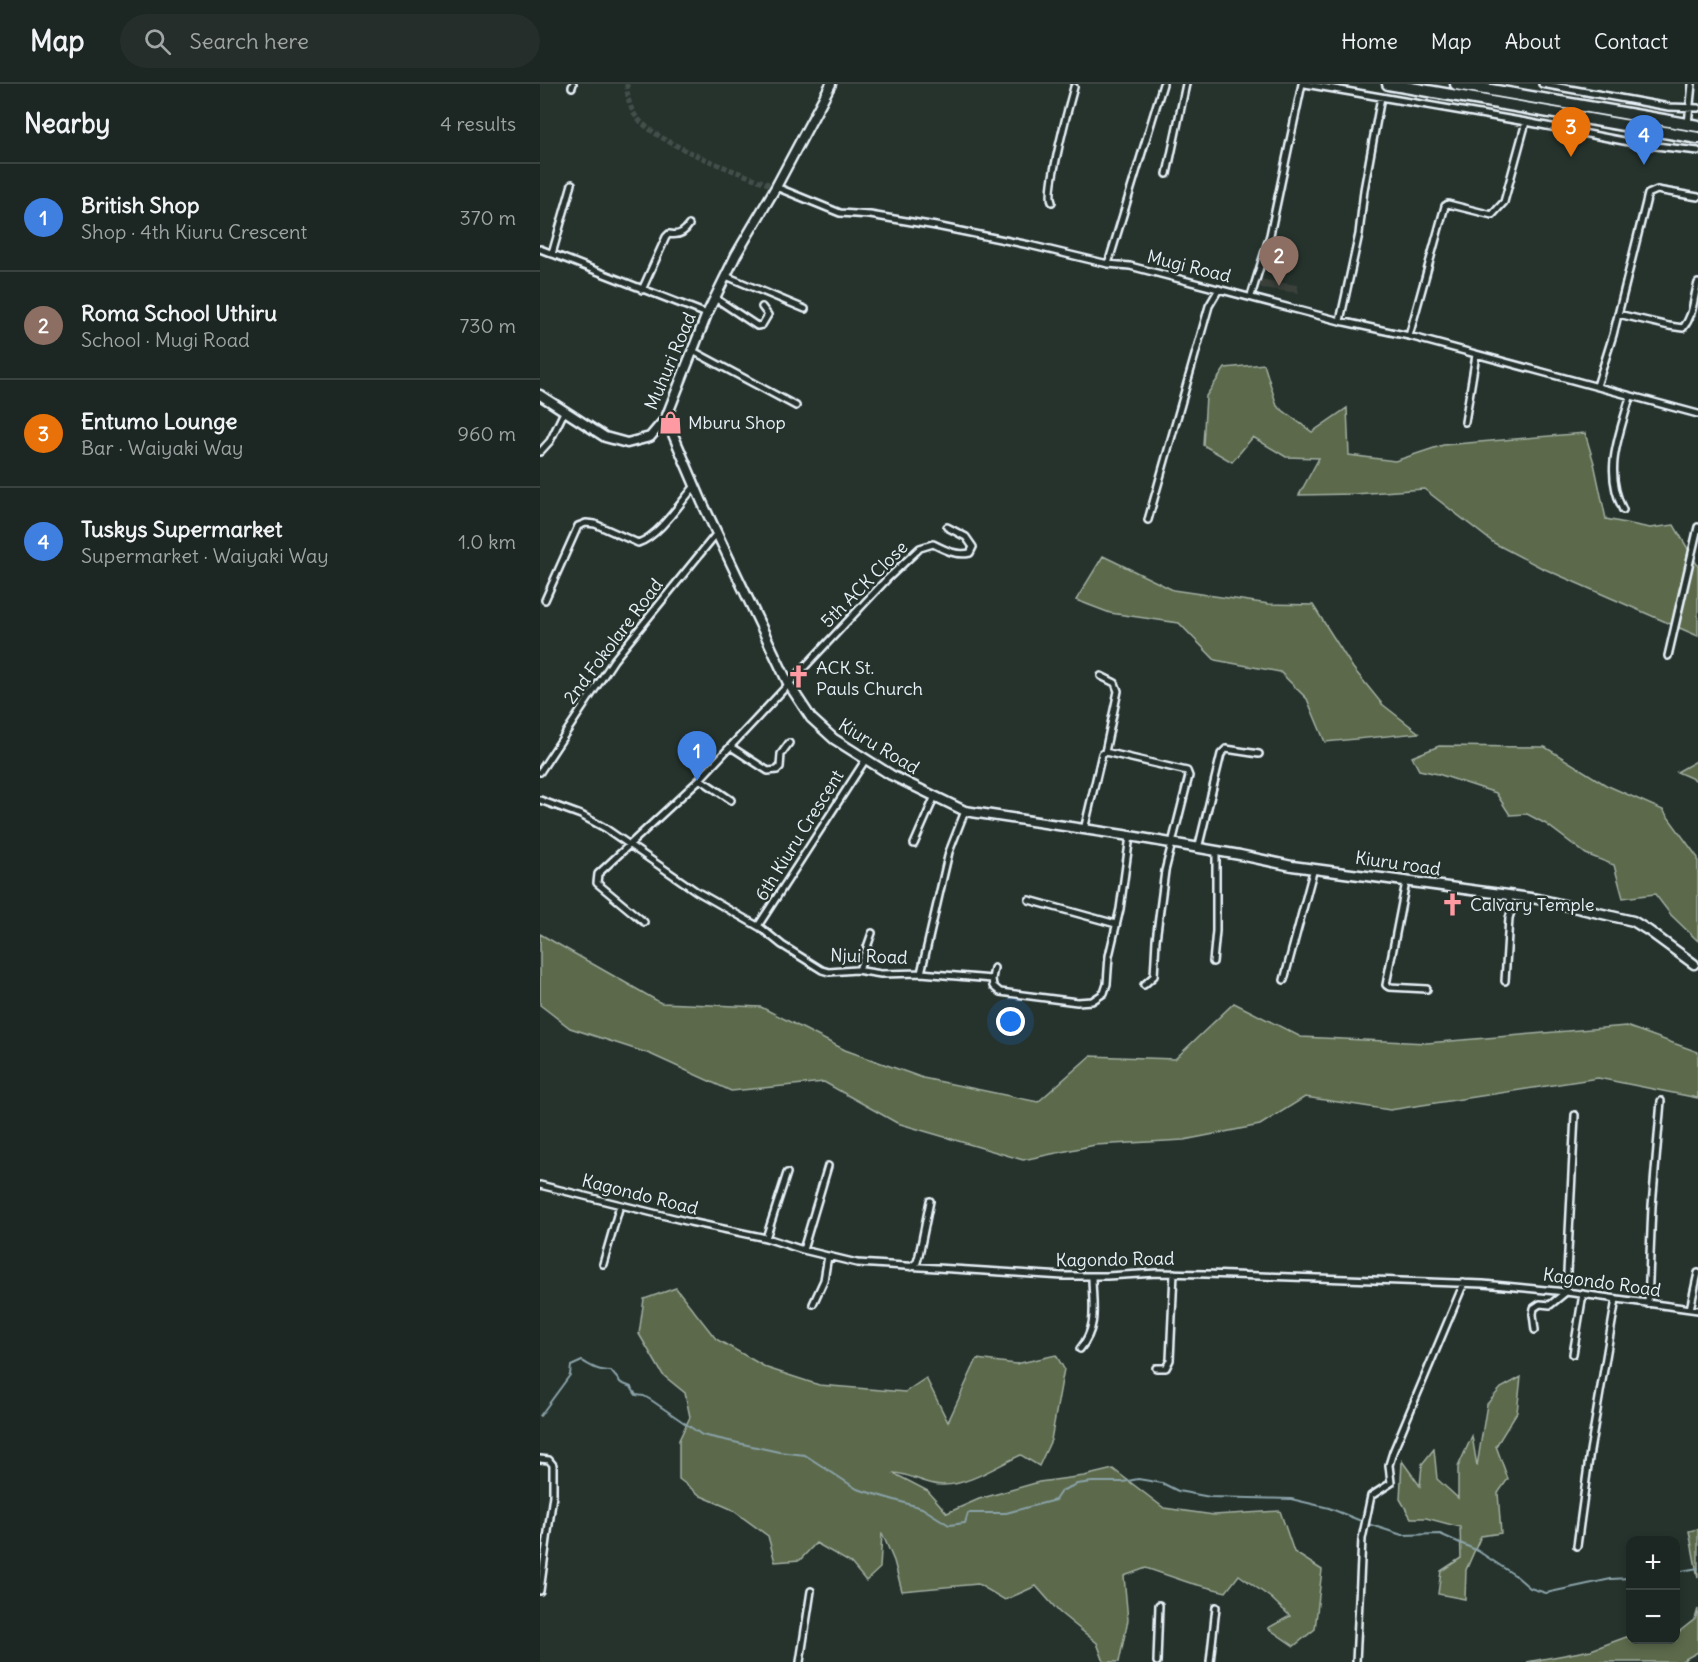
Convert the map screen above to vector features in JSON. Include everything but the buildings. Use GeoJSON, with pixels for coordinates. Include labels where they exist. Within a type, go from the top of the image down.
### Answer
{"type":"FeatureCollection","features":[{"type":"Feature","properties":{"kind":"highway"},"geometry":{"type":"LineString","coordinates":[[1388,84],[1698,138]]}},
{"type":"Feature","properties":{"kind":"highway"},"geometry":{"type":"LineString","coordinates":[[1456,84],[1693,125]]}},
{"type":"Feature","properties":{"kind":"street","name":"Muhuri Road"},"geometry":{"type":"LineString","coordinates":[[540,395],[604,437],[627,443],[650,437],[666,418],[707,314],[736,255],[776,188],[831,84]]}},
{"type":"Feature","properties":{"kind":"street"},"geometry":{"type":"LineString","coordinates":[[1108,264],[1163,84]]}},
{"type":"Feature","properties":{"kind":"street"},"geometry":{"type":"LineString","coordinates":[[1167,174],[1186,84]]}},
{"type":"Feature","properties":{"kind":"street"},"geometry":{"type":"LineString","coordinates":[[1251,296],[1270,235],[1304,84],[1640,144],[1698,151]]}},
{"type":"Feature","properties":{"kind":"street"},"geometry":{"type":"LineString","coordinates":[[1542,84],[1568,86],[1669,107],[1698,108]]}},
{"type":"Feature","properties":{"kind":"street"},"geometry":{"type":"LineString","coordinates":[[1692,84],[1690,107],[1693,125]]}},
{"type":"Feature","properties":{"kind":"street"},"geometry":{"type":"LineString","coordinates":[[1052,202],[1050,196],[1074,87]]}},
{"type":"Feature","properties":{"kind":"street"},"geometry":{"type":"LineString","coordinates":[[1340,321],[1359,234],[1364,190],[1381,97]]}},
{"type":"Feature","properties":{"kind":"street"},"geometry":{"type":"LineString","coordinates":[[1409,336],[1445,206],[1448,204],[1492,215],[1500,208],[1504,202],[1526,122]]}},
{"type":"Feature","properties":{"kind":"street"},"geometry":{"type":"LineString","coordinates":[[552,254],[572,184]]}},
{"type":"Feature","properties":{"kind":"street","name":"Mugi Road"},"geometry":{"type":"LineString","coordinates":[[776,188],[840,213],[870,215],[936,226],[1029,244],[1108,264],[1130,266],[1340,321],[1409,336],[1698,414]]}},
{"type":"Feature","properties":{"kind":"street"},"geometry":{"type":"LineString","coordinates":[[1597,386],[1618,314],[1648,194],[1657,190],[1698,197]]}},
{"type":"Feature","properties":{"kind":"street"},"geometry":{"type":"LineString","coordinates":[[642,290],[666,237],[669,234],[680,233],[689,225]]}},
{"type":"Feature","properties":{"kind":"street"},"geometry":{"type":"LineString","coordinates":[[540,249],[707,314]]}},
{"type":"Feature","properties":{"kind":"street"},"geometry":{"type":"LineString","coordinates":[[726,276],[804,309]]}},
{"type":"Feature","properties":{"kind":"street"},"geometry":{"type":"LineString","coordinates":[[1618,314],[1669,327],[1683,328],[1692,314],[1698,283]]}},
{"type":"Feature","properties":{"kind":"street"},"geometry":{"type":"LineString","coordinates":[[1148,520],[1209,306],[1219,289]]}},
{"type":"Feature","properties":{"kind":"street"},"geometry":{"type":"LineString","coordinates":[[715,298],[757,326],[762,325],[768,315],[762,307]]}},
{"type":"Feature","properties":{"kind":"street"},"geometry":{"type":"LineString","coordinates":[[693,351],[796,406]]}},
{"type":"Feature","properties":{"kind":"street"},"geometry":{"type":"LineString","coordinates":[[1465,422],[1476,355]]}},
{"type":"Feature","properties":{"kind":"street"},"geometry":{"type":"LineString","coordinates":[[1623,510],[1612,481],[1614,457],[1630,397]]}},
{"type":"Feature","properties":{"kind":"street"},"geometry":{"type":"LineString","coordinates":[[540,452],[550,441],[565,410]]}},
{"type":"Feature","properties":{"kind":"street","name":"Kiuru Road"},"geometry":{"type":"LineString","coordinates":[[666,418],[695,486],[788,683],[822,731],[891,775],[965,811],[1084,830]]}},
{"type":"Feature","properties":{"kind":"street"},"geometry":{"type":"LineString","coordinates":[[545,600],[578,526],[586,523],[595,524],[638,543],[645,541],[695,486]]}},
{"type":"Feature","properties":{"kind":"street","name":"5th ACK Close"},"geometry":{"type":"LineString","coordinates":[[788,683],[887,579],[920,548],[933,544],[949,552],[962,555],[970,553],[973,547],[966,537],[947,527]]}},
{"type":"Feature","properties":{"kind":"street"},"geometry":{"type":"LineString","coordinates":[[1668,656],[1698,527]]}},
{"type":"Feature","properties":{"kind":"street","name":"2nd Fokolare Road"},"geometry":{"type":"LineString","coordinates":[[540,772],[614,660],[717,533]]}},
{"type":"Feature","properties":{"kind":"street"},"geometry":{"type":"LineString","coordinates":[[1084,830],[1102,754],[1105,752],[1118,691],[1116,683],[1101,676]]}},
{"type":"Feature","properties":{"kind":"street"},"geometry":{"type":"LineString","coordinates":[[644,922],[597,884],[598,874],[700,779],[788,683]]}},
{"type":"Feature","properties":{"kind":"street"},"geometry":{"type":"LineString","coordinates":[[731,747],[768,771],[773,771],[780,767],[781,754],[789,743]]}},
{"type":"Feature","properties":{"kind":"street"},"geometry":{"type":"LineString","coordinates":[[1198,849],[1221,754],[1226,749],[1259,754]]}},
{"type":"Feature","properties":{"kind":"street"},"geometry":{"type":"LineString","coordinates":[[1105,752],[1187,771],[1189,776],[1165,871],[1154,976],[1144,985]]}},
{"type":"Feature","properties":{"kind":"street","name":"6th Kiuru Crescent"},"geometry":{"type":"LineString","coordinates":[[758,926],[866,759]]}},
{"type":"Feature","properties":{"kind":"street"},"geometry":{"type":"LineString","coordinates":[[700,779],[731,800]]}},
{"type":"Feature","properties":{"kind":"street"},"geometry":{"type":"LineString","coordinates":[[914,844],[935,796]]}},
{"type":"Feature","properties":{"kind":"street","name":"Njui Road"},"geometry":{"type":"LineString","coordinates":[[540,800],[581,815],[630,844],[696,891],[758,926],[782,945],[822,970],[829,972],[859,970],[881,974],[921,970],[992,979]]}},
{"type":"Feature","properties":{"kind":"street"},"geometry":{"type":"LineString","coordinates":[[921,970],[949,852],[965,811]]}},
{"type":"Feature","properties":{"kind":"street","name":"Kiuru road"},"geometry":{"type":"LineString","coordinates":[[1084,830],[1406,882],[1538,899],[1633,921],[1694,964]]}},
{"type":"Feature","properties":{"kind":"street"},"geometry":{"type":"LineString","coordinates":[[994,968],[993,986],[1000,992],[1077,1002],[1088,1002],[1104,993],[1131,836]]}},
{"type":"Feature","properties":{"kind":"street"},"geometry":{"type":"LineString","coordinates":[[1213,962],[1216,931],[1216,851]]}},
{"type":"Feature","properties":{"kind":"street"},"geometry":{"type":"LineString","coordinates":[[1284,980],[1314,868]]}},
{"type":"Feature","properties":{"kind":"street"},"geometry":{"type":"LineString","coordinates":[[1406,882],[1386,985],[1427,989]]}},
{"type":"Feature","properties":{"kind":"street"},"geometry":{"type":"LineString","coordinates":[[1505,981],[1509,918],[1512,909],[1508,895]]}},
{"type":"Feature","properties":{"kind":"street"},"geometry":{"type":"LineString","coordinates":[[1029,900],[1116,924]]}},
{"type":"Feature","properties":{"kind":"street"},"geometry":{"type":"LineString","coordinates":[[859,970],[872,933]]}},
{"type":"Feature","properties":{"kind":"street"},"geometry":{"type":"LineString","coordinates":[[1648,1304],[1652,1206],[1661,1101]]}},
{"type":"Feature","properties":{"kind":"street"},"geometry":{"type":"LineString","coordinates":[[1535,1330],[1534,1308],[1540,1304],[1550,1305],[1566,1292],[1575,1115]]}},
{"type":"Feature","properties":{"kind":"street"},"geometry":{"type":"LineString","coordinates":[[803,1250],[828,1166]]}},
{"type":"Feature","properties":{"kind":"street"},"geometry":{"type":"LineString","coordinates":[[766,1238],[787,1173]]}},
{"type":"Feature","properties":{"kind":"street","name":"Kagondo Road"},"geometry":{"type":"LineString","coordinates":[[540,1185],[766,1238],[857,1263],[1092,1276],[1174,1273],[1464,1283],[1566,1292],[1698,1310]]}},
{"type":"Feature","properties":{"kind":"street"},"geometry":{"type":"LineString","coordinates":[[911,1267],[917,1262],[930,1201]]}},
{"type":"Feature","properties":{"kind":"street"},"geometry":{"type":"LineString","coordinates":[[603,1264],[620,1205]]}},
{"type":"Feature","properties":{"kind":"street"},"geometry":{"type":"LineString","coordinates":[[813,1304],[824,1280],[828,1256]]}},
{"type":"Feature","properties":{"kind":"street"},"geometry":{"type":"LineString","coordinates":[[1156,1368],[1166,1368],[1170,1360],[1174,1273]]}},
{"type":"Feature","properties":{"kind":"street"},"geometry":{"type":"LineString","coordinates":[[1690,1309],[1698,1273]]}},
{"type":"Feature","properties":{"kind":"street"},"geometry":{"type":"LineString","coordinates":[[1080,1349],[1093,1327],[1092,1276]]}},
{"type":"Feature","properties":{"kind":"street"},"geometry":{"type":"LineString","coordinates":[[1356,1662],[1362,1539],[1371,1496],[1391,1483],[1389,1465],[1393,1452],[1464,1283]]}},
{"type":"Feature","properties":{"kind":"street"},"geometry":{"type":"LineString","coordinates":[[1573,1354],[1582,1294]]}},
{"type":"Feature","properties":{"kind":"street"},"geometry":{"type":"LineString","coordinates":[[1577,1546],[1590,1451],[1616,1299]]}},
{"type":"Feature","properties":{"kind":"street"},"geometry":{"type":"LineString","coordinates":[[540,1459],[549,1460],[554,1465],[553,1495],[540,1591]]}},
{"type":"Feature","properties":{"kind":"street"},"geometry":{"type":"LineString","coordinates":[[800,1662],[811,1591]]}},
{"type":"Feature","properties":{"kind":"street"},"geometry":{"type":"LineString","coordinates":[[1157,1662],[1159,1605]]}},
{"type":"Feature","properties":{"kind":"street"},"geometry":{"type":"LineString","coordinates":[[1210,1662],[1216,1607]]}},
{"type":"Feature","properties":{"kind":"shaded area"},"geometry":{"type":"Polygon","coordinates":[[[1259,279],[1297,285],[1299,293],[1261,288],[1259,279]]]}},
{"type":"Feature","properties":{"kind":"green space"},"geometry":{"type":"Polygon","coordinates":[[[1264,364],[1277,406],[1312,432],[1347,408],[1349,455],[1395,461],[1443,445],[1585,433],[1606,519],[1650,528],[1674,525],[1698,566],[1698,636],[1540,567],[1494,543],[1424,489],[1299,495],[1319,458],[1286,457],[1253,437],[1232,462],[1203,445],[1206,396],[1225,368],[1264,364]]]}},
{"type":"Feature","properties":{"kind":"green space"},"geometry":{"type":"Polygon","coordinates":[[[1103,556],[1173,590],[1269,604],[1313,605],[1353,668],[1382,704],[1419,733],[1325,742],[1307,699],[1280,672],[1215,660],[1179,623],[1110,613],[1076,600],[1103,556]]]}},
{"type":"Feature","properties":{"kind":"green space"},"geometry":{"type":"Polygon","coordinates":[[[1439,746],[1545,747],[1606,785],[1663,810],[1698,858],[1698,941],[1671,915],[1655,894],[1623,898],[1614,865],[1586,854],[1546,824],[1527,814],[1510,815],[1496,793],[1419,770],[1412,757],[1439,746]]]}},
{"type":"Feature","properties":{"kind":"green space"},"geometry":{"type":"Polygon","coordinates":[[[1698,760],[1698,781],[1677,772],[1698,760]]]}},
{"type":"Feature","properties":{"kind":"green space"},"geometry":{"type":"Polygon","coordinates":[[[540,934],[661,1003],[761,1007],[845,1050],[923,1078],[1038,1102],[1090,1056],[1175,1059],[1234,1003],[1301,1037],[1427,1043],[1626,1026],[1698,1052],[1698,1098],[1598,1078],[1390,1110],[1305,1097],[1260,1125],[1184,1140],[1095,1145],[1023,1160],[897,1123],[824,1082],[731,1091],[650,1054],[570,1028],[540,1005],[540,934]]]}},
{"type":"Feature","properties":{"kind":"green space"},"geometry":{"type":"Polygon","coordinates":[[[676,1288],[716,1339],[767,1368],[819,1385],[905,1392],[926,1378],[948,1422],[977,1359],[1016,1364],[1056,1355],[1064,1369],[1051,1440],[1039,1466],[1021,1455],[972,1479],[942,1485],[893,1473],[928,1491],[947,1513],[979,1499],[1039,1482],[1084,1476],[1113,1469],[1164,1508],[1214,1515],[1280,1511],[1294,1552],[1322,1570],[1315,1629],[1294,1646],[1268,1628],[1290,1616],[1271,1598],[1239,1575],[1226,1592],[1146,1568],[1124,1576],[1128,1620],[1119,1662],[1104,1662],[1097,1643],[1059,1612],[1036,1586],[1005,1600],[978,1584],[902,1591],[894,1561],[882,1533],[880,1568],[866,1581],[851,1563],[816,1543],[800,1560],[775,1562],[768,1536],[731,1509],[701,1496],[679,1479],[679,1440],[690,1417],[685,1393],[663,1375],[639,1334],[644,1299],[676,1288]]]}},
{"type":"Feature","properties":{"kind":"green space"},"geometry":{"type":"Polygon","coordinates":[[[1521,1377],[1517,1412],[1496,1446],[1508,1479],[1498,1493],[1501,1533],[1481,1536],[1466,1570],[1465,1599],[1438,1594],[1441,1571],[1461,1558],[1460,1527],[1426,1518],[1411,1518],[1400,1499],[1402,1461],[1420,1486],[1422,1464],[1434,1449],[1437,1479],[1458,1498],[1458,1467],[1472,1436],[1477,1466],[1487,1404],[1501,1388],[1521,1377]]]}},
{"type":"Feature","properties":{"kind":"green space"},"geometry":{"type":"Polygon","coordinates":[[[1698,1529],[1698,1578],[1689,1531],[1698,1529]]]}},
{"type":"Feature","properties":{"kind":"green space"},"geometry":{"type":"Polygon","coordinates":[[[1698,1609],[1698,1652],[1680,1662],[1527,1662],[1591,1650],[1626,1637],[1626,1644],[1680,1644],[1680,1631],[1695,1619],[1698,1609]]]}},
{"type":"Feature","properties":{"kind":"waterway"},"geometry":{"type":"LineString","coordinates":[[540,1416],[570,1375],[571,1366],[582,1361],[596,1368],[611,1371],[621,1383],[631,1387],[636,1395],[651,1400],[702,1435],[779,1452],[805,1455],[857,1489],[922,1508],[949,1525],[965,1523],[968,1513],[1006,1513],[1055,1500],[1061,1491],[1077,1484],[1138,1479],[1162,1483],[1178,1491],[1210,1497],[1291,1499],[1329,1508],[1402,1535],[1440,1534],[1478,1551],[1530,1588],[1546,1593],[1611,1579],[1626,1578]]}},
{"type":"Feature","properties":{"kind":"waterway"},"geometry":{"type":"LineString","coordinates":[[1680,1571],[1698,1568]]}},
{"type":"Feature","properties":{"kind":"tunnel"},"geometry":{"type":"LineString","coordinates":[[627,84],[631,108],[635,115],[661,137],[700,157],[776,187]]}},
{"type":"Feature","properties":{"kind":"place","name":"Entumo Lounge"},"geometry":{"type":"Point","coordinates":[1571,157]}},
{"type":"Feature","properties":{"kind":"place","name":"Tuskys Supermarket"},"geometry":{"type":"Point","coordinates":[1644,165]}},
{"type":"Feature","properties":{"kind":"place","name":"Roma School Uthiru"},"geometry":{"type":"Point","coordinates":[1279,286]}},
{"type":"Feature","properties":{"kind":"place","name":"Mburu Shop"},"geometry":{"type":"Point","coordinates":[670,422]}},
{"type":"Feature","properties":{"kind":"place","name":"ACK St. Pauls Church"},"geometry":{"type":"Point","coordinates":[798,677]}},
{"type":"Feature","properties":{"kind":"place","name":"British Shop"},"geometry":{"type":"Point","coordinates":[697,781]}},
{"type":"Feature","properties":{"kind":"place","name":"Calvary Temple"},"geometry":{"type":"Point","coordinates":[1452,904]}}]}
